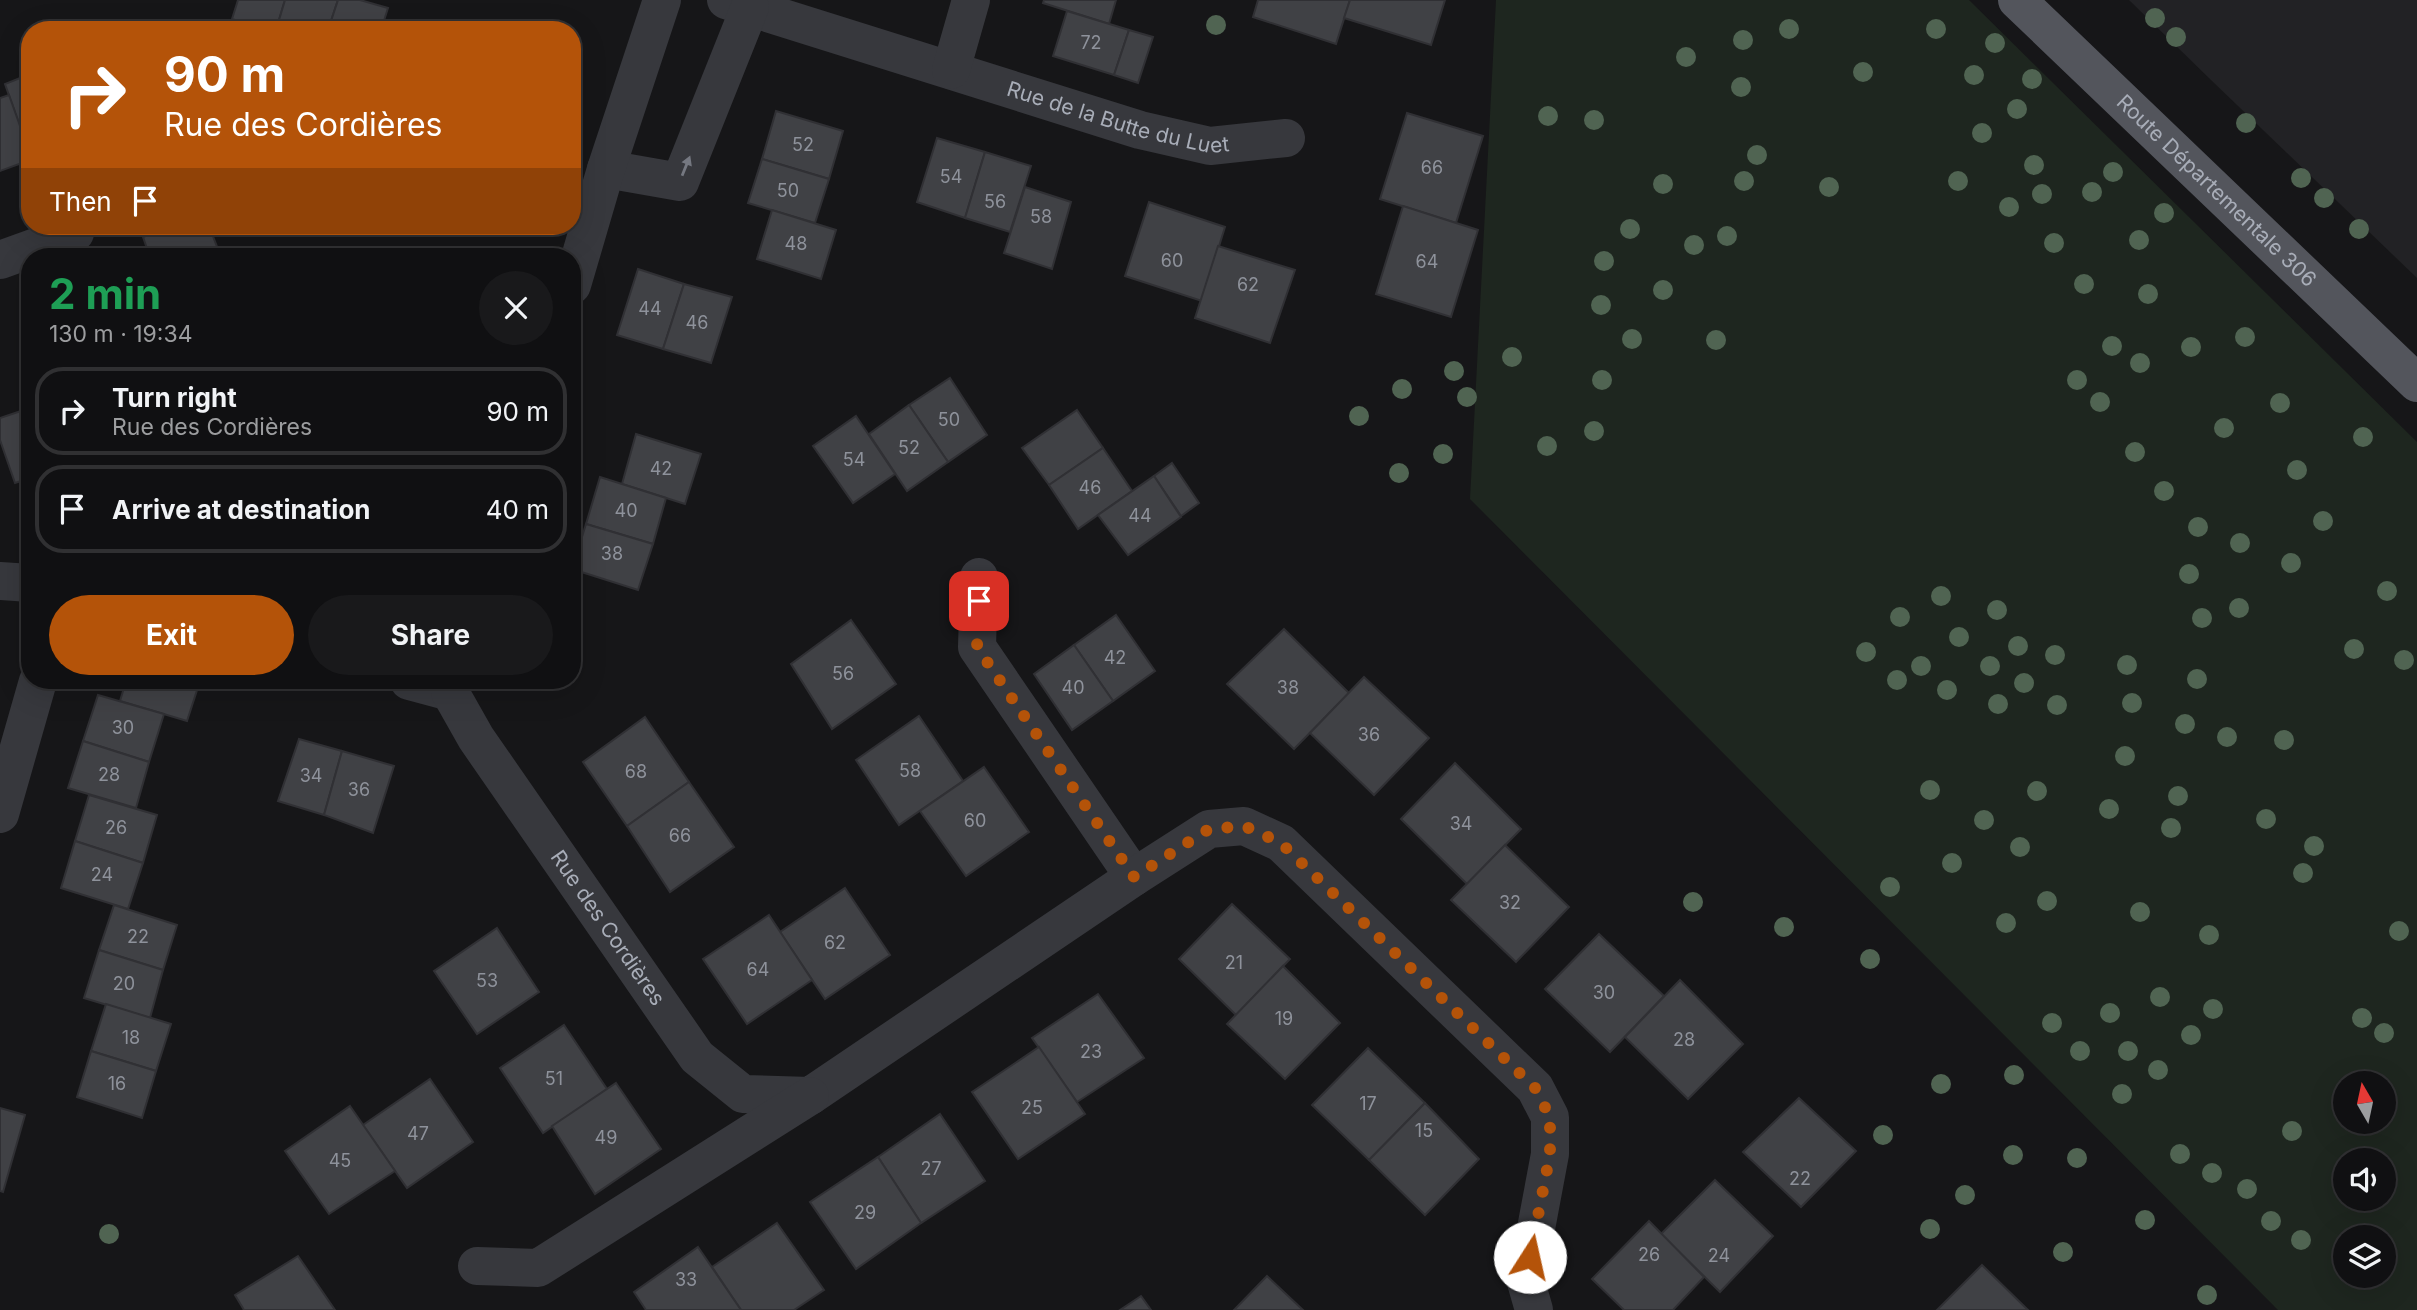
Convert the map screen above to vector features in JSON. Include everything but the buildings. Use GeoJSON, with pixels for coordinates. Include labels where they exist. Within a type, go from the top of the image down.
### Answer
{"type":"FeatureCollection","features":[{"type":"Feature","properties":{"kind":"main road","name":"Route Départementale 306"},"geometry":{"type":"LineString","coordinates":[[2017,0],[2417,383]]}},
{"type":"Feature","properties":{"kind":"street"},"geometry":{"type":"LineString","coordinates":[[581,254],[662,0]]}},
{"type":"Feature","properties":{"kind":"street"},"geometry":{"type":"LineString","coordinates":[[951,70],[971,0]]}},
{"type":"Feature","properties":{"kind":"street","name":"Rue de la Butte du Luet"},"geometry":{"type":"LineString","coordinates":[[606,169],[680,182],[738,4],[1140,130],[1210,146],[1286,138]]}},
{"type":"Feature","properties":{"kind":"street"},"geometry":{"type":"LineString","coordinates":[[33,248],[69,235]]}},
{"type":"Feature","properties":{"kind":"street"},"geometry":{"type":"LineString","coordinates":[[0,260],[21,252]]}},
{"type":"Feature","properties":{"kind":"street"},"geometry":{"type":"LineString","coordinates":[[979,578],[977,647],[1134,877]]}},
{"type":"Feature","properties":{"kind":"street"},"geometry":{"type":"LineString","coordinates":[[0,581],[21,582]]}},
{"type":"Feature","properties":{"kind":"street"},"geometry":{"type":"LineString","coordinates":[[0,814],[36,689]]}},
{"type":"Feature","properties":{"kind":"street","name":"Rue des Cordières"},"geometry":{"type":"LineString","coordinates":[[452,689],[476,738],[697,1057],[743,1094],[810,1096]]}},
{"type":"Feature","properties":{"kind":"street"},"geometry":{"type":"LineString","coordinates":[[477,1266],[538,1268],[810,1096],[1209,829],[1244,826],[1281,843],[1535,1088],[1550,1117],[1550,1154],[1526,1282],[1534,1310]]}},
{"type":"Feature","properties":{"kind":"shaded area"},"geometry":{"type":"Polygon","coordinates":[[[1496,0],[1969,0],[2417,442],[2417,1310],[2278,1310],[1470,499],[1496,0]]]}},
{"type":"Feature","properties":{"kind":"shaded area"},"geometry":{"type":"Polygon","coordinates":[[[2129,0],[2417,0],[2417,278],[2211,80],[2129,0]]]}},
{"type":"Feature","properties":{"kind":"route"},"geometry":{"type":"LineString","coordinates":[[979,601],[977,647],[1134,877],[1209,829],[1244,826],[1281,843],[1535,1088],[1550,1117],[1550,1154],[1530,1257]]}}]}
